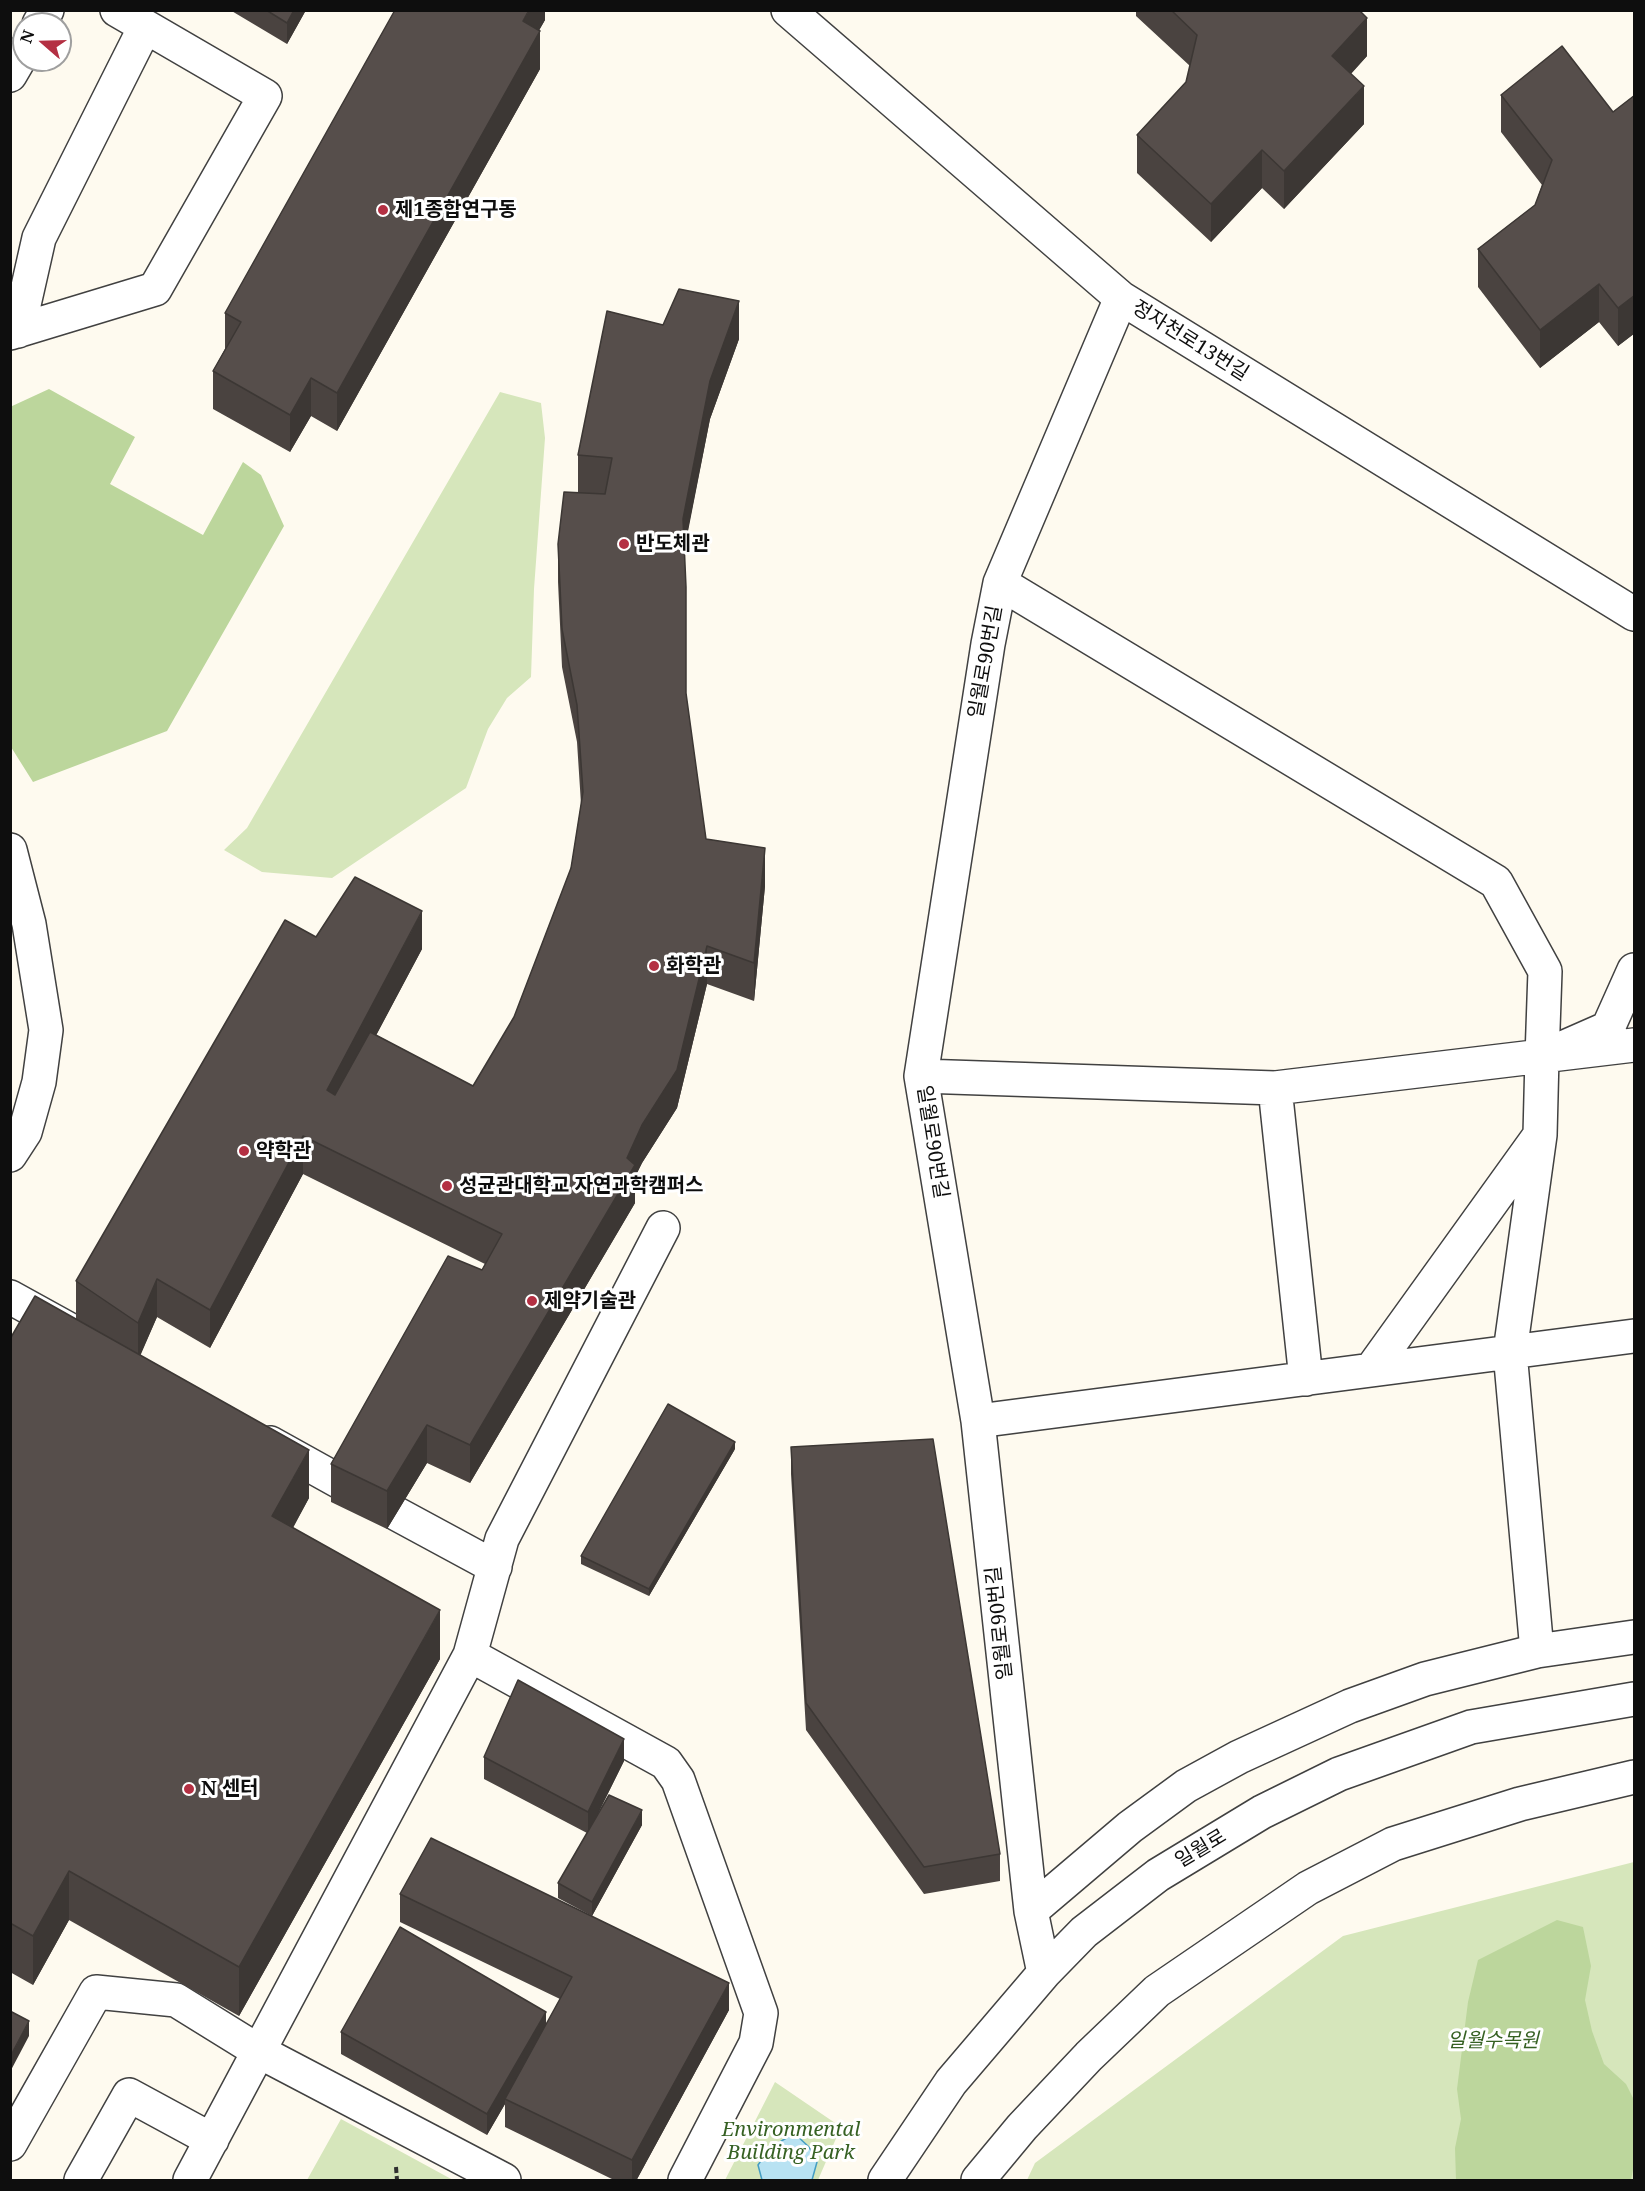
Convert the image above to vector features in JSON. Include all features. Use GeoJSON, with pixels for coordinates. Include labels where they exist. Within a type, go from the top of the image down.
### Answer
{"type":"FeatureCollection","features":[{"type":"Feature","properties":{"kind":"street"},"geometry":{"type":"LineString","coordinates":[[14,332],[155,289],[265,96],[117,10]]}},
{"type":"Feature","properties":{"kind":"street","name":"정자천로13번길"},"geometry":{"type":"LineString","coordinates":[[788,10],[1120,298],[1635,614]]}},
{"type":"Feature","properties":{"kind":"street"},"geometry":{"type":"LineString","coordinates":[[14,332],[39,238],[145,27]]}},
{"type":"Feature","properties":{"kind":"street","name":"일월로90번길"},"geometry":{"type":"LineString","coordinates":[[1044,1973],[1031,1911],[978,1421],[921,1076],[988,644],[1000,583],[1120,298]]}},
{"type":"Feature","properties":{"kind":"street"},"geometry":{"type":"LineString","coordinates":[[1000,583],[1496,882],[1545,971],[1540,1135],[1510,1352],[1537,1651]]}},
{"type":"Feature","properties":{"kind":"street"},"geometry":{"type":"LineString","coordinates":[[10,850],[29,924],[46,1030],[39,1083],[24,1132],[10,1155]]}},
{"type":"Feature","properties":{"kind":"street"},"geometry":{"type":"LineString","coordinates":[[1542,1057],[1608,1028],[1635,970]]}},
{"type":"Feature","properties":{"kind":"street"},"geometry":{"type":"LineString","coordinates":[[921,1076],[1275,1088],[1635,1045]]}},
{"type":"Feature","properties":{"kind":"street"},"geometry":{"type":"LineString","coordinates":[[1275,1088],[1306,1379]]}},
{"type":"Feature","properties":{"kind":"street"},"geometry":{"type":"LineString","coordinates":[[1371,1370],[1540,1135]]}},
{"type":"Feature","properties":{"kind":"street"},"geometry":{"type":"LineString","coordinates":[[190,2181],[470,1655],[502,1539],[663,1228]]}},
{"type":"Feature","properties":{"kind":"street"},"geometry":{"type":"LineString","coordinates":[[10,1297],[93,1343]]}},
{"type":"Feature","properties":{"kind":"street"},"geometry":{"type":"LineString","coordinates":[[978,1421],[1635,1336]]}},
{"type":"Feature","properties":{"kind":"street"},"geometry":{"type":"LineString","coordinates":[[249,1431],[342,1483]]}},
{"type":"Feature","properties":{"kind":"street"},"geometry":{"type":"LineString","coordinates":[[397,1514],[495,1567]]}},
{"type":"Feature","properties":{"kind":"street"},"geometry":{"type":"LineString","coordinates":[[1031,1911],[1130,1827],[1186,1786],[1239,1757],[1350,1706],[1425,1679],[1537,1651],[1635,1637]]}},
{"type":"Feature","properties":{"kind":"street"},"geometry":{"type":"LineString","coordinates":[[470,1655],[666,1763],[678,1780],[761,2013],[756,2043],[685,2181]]}},
{"type":"Feature","properties":{"kind":"street","name":"일월로"},"geometry":{"type":"LineString","coordinates":[[885,2181],[951,2082],[1044,1973],[1084,1932],[1158,1875],[1262,1812],[1339,1774],[1471,1727],[1635,1699]]}},
{"type":"Feature","properties":{"kind":"street"},"geometry":{"type":"LineString","coordinates":[[978,2181],[1022,2127],[1089,2056],[1157,1991],[1308,1888],[1393,1844],[1520,1804],[1635,1777]]}},
{"type":"Feature","properties":{"kind":"street"},"geometry":{"type":"LineString","coordinates":[[10,2144],[96,1992],[176,2000],[260,2052],[504,2181]]}},
{"type":"Feature","properties":{"kind":"street"},"geometry":{"type":"LineString","coordinates":[[81,2181],[129,2096],[212,2140]]}},
{"type":"Feature","properties":{"kind":"green space"},"geometry":{"type":"Polygon","coordinates":[[[49,389],[135,437],[110,484],[203,535],[243,462],[261,475],[284,526],[167,731],[33,782],[11,747],[10,407],[49,389]]]}},
{"type":"Feature","properties":{"kind":"green space"},"geometry":{"type":"Polygon","coordinates":[[[500,392],[541,403],[545,438],[534,589],[531,677],[507,698],[488,729],[466,788],[332,878],[262,872],[224,850],[247,828],[500,392]]]}},
{"type":"Feature","properties":{"kind":"green space","name":"일월수목원"},"geometry":{"type":"Polygon","coordinates":[[[1634,1862],[1634,2180],[1027,2180],[1035,2163],[1343,1936],[1634,1862]]]}},
{"type":"Feature","properties":{"kind":"green space"},"geometry":{"type":"Polygon","coordinates":[[[1557,1920],[1583,1927],[1591,1966],[1585,2000],[1592,2031],[1604,2064],[1626,2084],[1634,2100],[1634,2164],[1631,2180],[1456,2180],[1455,2148],[1461,2119],[1457,2089],[1468,2002],[1478,1960],[1557,1920]]]}},
{"type":"Feature","properties":{"kind":"green space","name":"Environmental Building Park"},"geometry":{"type":"Polygon","coordinates":[[[775,2082],[841,2127],[818,2180],[725,2180],[775,2082]]]}},
{"type":"Feature","properties":{"kind":"green space"},"geometry":{"type":"Polygon","coordinates":[[[341,2119],[453,2180],[307,2180],[341,2119]]]}},
{"type":"Feature","properties":{"kind":"water"},"geometry":{"type":"Polygon","coordinates":[[[795,2134],[809,2147],[817,2162],[812,2180],[762,2180],[758,2165],[778,2143],[795,2134]]]}},
{"type":"Feature","properties":{"kind":"building"},"geometry":{"type":"Polygon","coordinates":[[[266,10],[294,10],[287,23],[266,10]]]}},
{"type":"Feature","properties":{"kind":"building","name":"제1종합연구동"},"geometry":{"type":"Polygon","coordinates":[[[395,10],[529,10],[523,21],[540,31],[337,393],[311,378],[290,415],[213,371],[241,322],[225,313],[395,10]]]}},
{"type":"Feature","properties":{"kind":"building"},"geometry":{"type":"Polygon","coordinates":[[[1171,10],[1359,10],[1367,18],[1332,56],[1364,86],[1284,171],[1262,150],[1211,204],[1137,135],[1186,82],[1197,35],[1171,10]]]}},
{"type":"Feature","properties":{"kind":"building"},"geometry":{"type":"Polygon","coordinates":[[[1562,46],[1613,112],[1635,95],[1635,295],[1618,308],[1599,284],[1540,330],[1478,249],[1535,205],[1552,160],[1501,95],[1562,46]]]}},
{"type":"Feature","properties":{"kind":"building"},"geometry":{"type":"Polygon","coordinates":[[[679,289],[739,301],[710,381],[683,519],[686,587],[686,693],[706,839],[765,848],[754,963],[707,946],[677,1070],[642,1125],[627,1158],[635,1165],[470,1445],[427,1425],[387,1491],[331,1464],[448,1256],[482,1270],[502,1234],[303,1136],[210,1310],[157,1279],[138,1323],[76,1281],[285,920],[316,937],[355,877],[422,911],[327,1090],[335,1095],[370,1032],[473,1086],[514,1017],[571,868],[583,792],[577,705],[562,629],[558,544],[564,492],[605,494],[612,458],[578,455],[607,311],[663,325],[679,289]]]}},
{"type":"Feature","properties":{"kind":"building","name":"N 센터"},"geometry":{"type":"Polygon","coordinates":[[[35,1296],[309,1450],[272,1516],[440,1610],[239,1967],[69,1871],[33,1936],[10,1923],[10,1339],[35,1296]]]}},
{"type":"Feature","properties":{"kind":"building"},"geometry":{"type":"Polygon","coordinates":[[[668,1404],[735,1442],[649,1589],[581,1556],[668,1404]]]}},
{"type":"Feature","properties":{"kind":"building"},"geometry":{"type":"Polygon","coordinates":[[[933,1439],[1000,1854],[924,1867],[806,1703],[791,1447],[933,1439]]]}},
{"type":"Feature","properties":{"kind":"building"},"geometry":{"type":"Polygon","coordinates":[[[518,1680],[624,1739],[588,1812],[484,1757],[518,1680]]]}},
{"type":"Feature","properties":{"kind":"building"},"geometry":{"type":"Polygon","coordinates":[[[609,1795],[642,1810],[592,1902],[558,1883],[609,1795]]]}},
{"type":"Feature","properties":{"kind":"building"},"geometry":{"type":"Polygon","coordinates":[[[431,1838],[729,1983],[632,2160],[505,2099],[572,1977],[400,1894],[431,1838]]]}},
{"type":"Feature","properties":{"kind":"building"},"geometry":{"type":"Polygon","coordinates":[[[400,1927],[546,2012],[487,2114],[341,2032],[400,1927]]]}},
{"type":"Feature","properties":{"kind":"building"},"geometry":{"type":"Polygon","coordinates":[[[10,2011],[29,2021],[10,2057],[10,2011]]]}},
{"type":"Feature","properties":{"kind":"place","name":"제1종합연구동"},"geometry":{"type":"Point","coordinates":[383,210]}},
{"type":"Feature","properties":{"kind":"place","name":"반도체관"},"geometry":{"type":"Point","coordinates":[624,544]}},
{"type":"Feature","properties":{"kind":"place","name":"화학관"},"geometry":{"type":"Point","coordinates":[654,966]}},
{"type":"Feature","properties":{"kind":"place","name":"약학관"},"geometry":{"type":"Point","coordinates":[244,1151]}},
{"type":"Feature","properties":{"kind":"place","name":"성균관대학교 자연과학캠퍼스"},"geometry":{"type":"Point","coordinates":[447,1186]}},
{"type":"Feature","properties":{"kind":"place","name":"제약기술관"},"geometry":{"type":"Point","coordinates":[532,1301]}},
{"type":"Feature","properties":{"kind":"place","name":"N 센터"},"geometry":{"type":"Point","coordinates":[189,1789]}}]}
